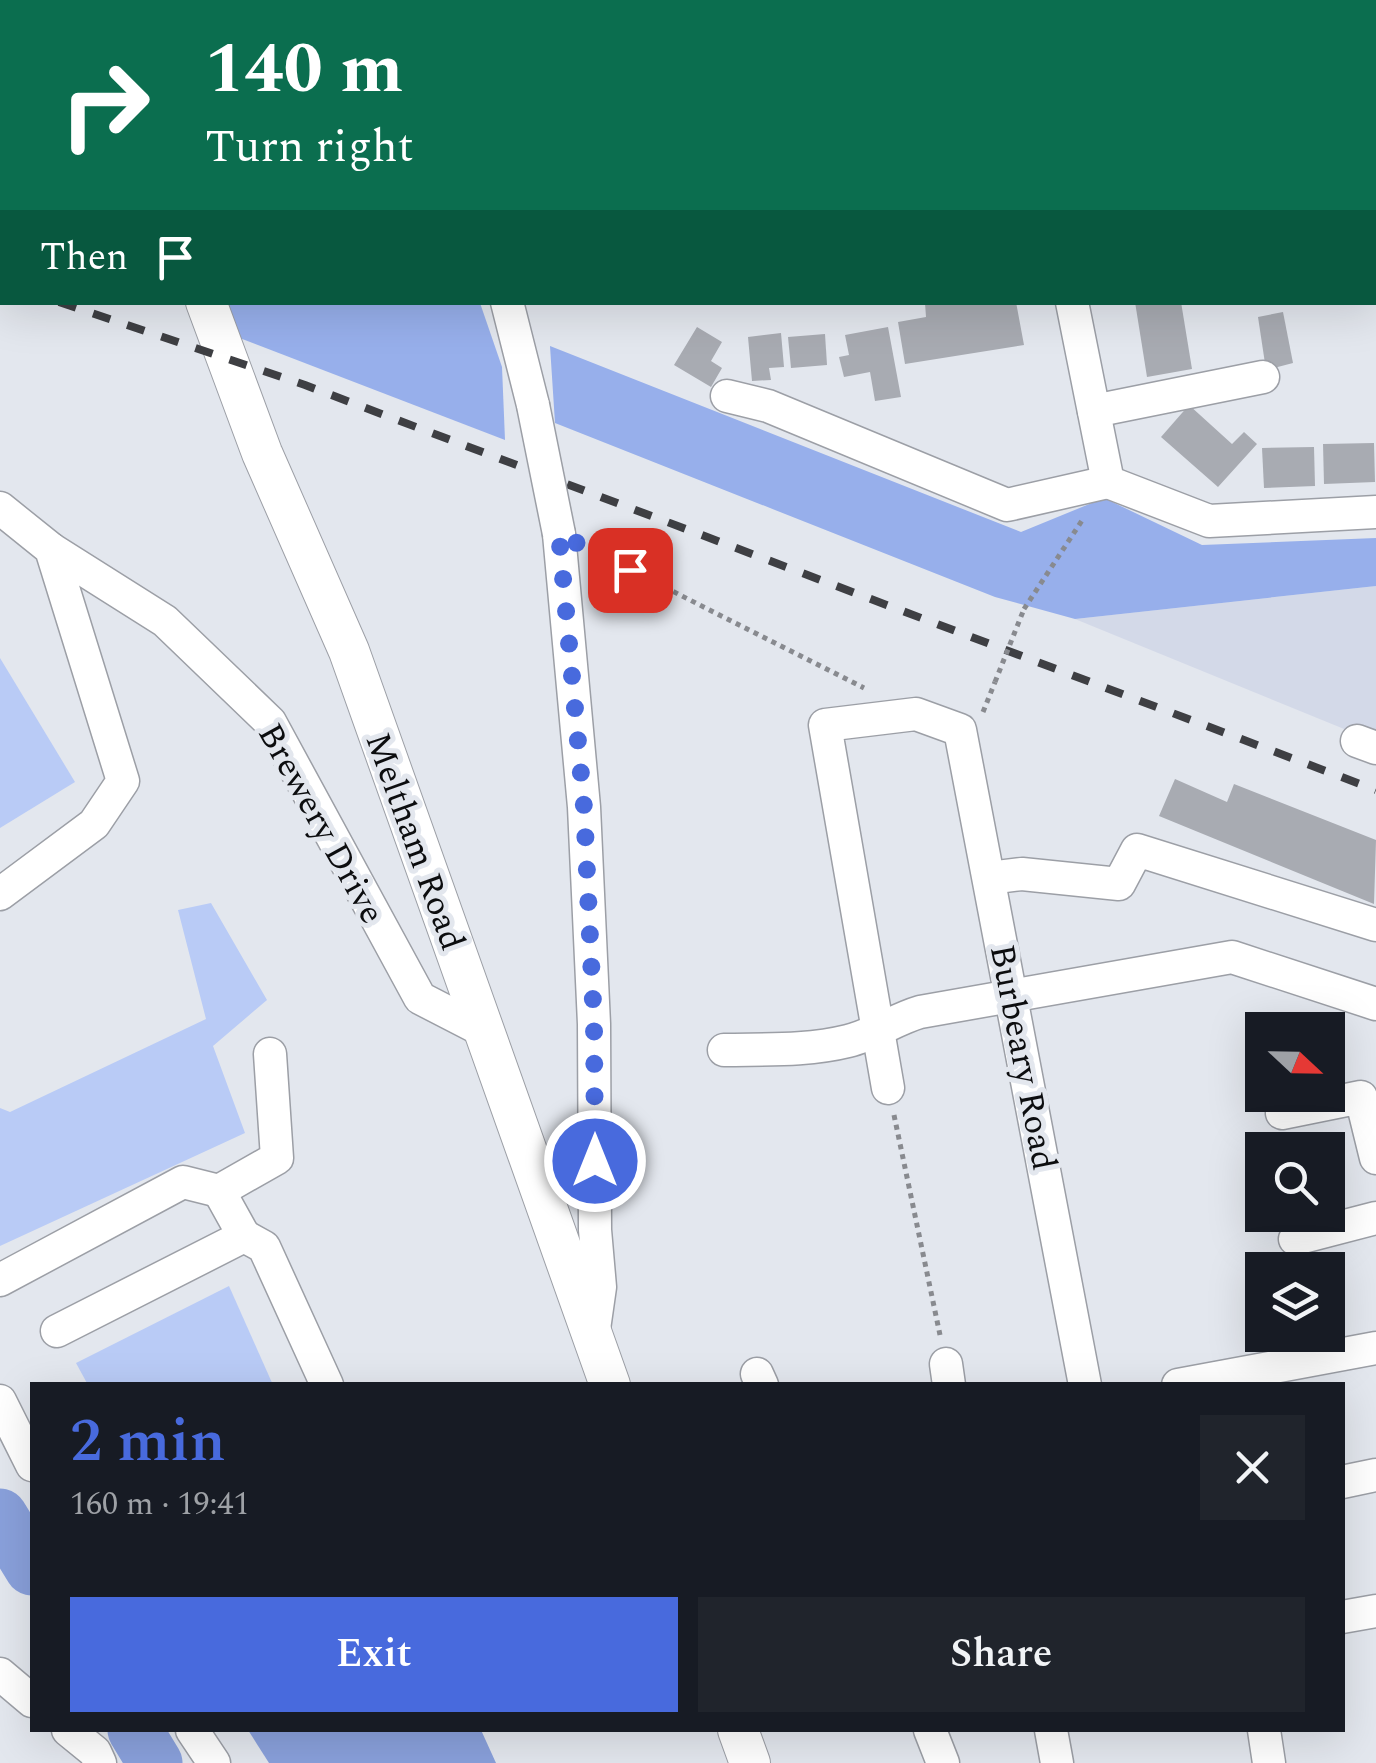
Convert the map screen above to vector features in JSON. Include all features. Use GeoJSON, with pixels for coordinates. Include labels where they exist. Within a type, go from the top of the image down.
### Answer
{"type":"FeatureCollection","features":[{"type":"Feature","properties":{"kind":"main road","name":"Meltham Road"},"geometry":{"type":"LineString","coordinates":[[207,305],[262,453],[349,651],[609,1382]]}},
{"type":"Feature","properties":{"kind":"main road"},"geometry":{"type":"LineString","coordinates":[[739,1732],[750,1763]]}},
{"type":"Feature","properties":{"kind":"street"},"geometry":{"type":"LineString","coordinates":[[508,305],[559,534],[584,807],[593,1004],[595,1230],[600,1287],[593,1336]]}},
{"type":"Feature","properties":{"kind":"street"},"geometry":{"type":"LineString","coordinates":[[1073,305],[1108,482]]}},
{"type":"Feature","properties":{"kind":"street"},"geometry":{"type":"LineString","coordinates":[[1094,411],[1264,377]]}},
{"type":"Feature","properties":{"kind":"street"},"geometry":{"type":"LineString","coordinates":[[727,396],[768,406],[1007,505],[1108,482],[1208,521],[1376,512]]}},
{"type":"Feature","properties":{"kind":"street","name":"Brewery Drive"},"geometry":{"type":"LineString","coordinates":[[0,508],[52,549],[165,621],[270,722],[420,998],[484,1031]]}},
{"type":"Feature","properties":{"kind":"street"},"geometry":{"type":"LineString","coordinates":[[0,894],[94,824],[123,782],[52,549]]}},
{"type":"Feature","properties":{"kind":"street"},"geometry":{"type":"LineString","coordinates":[[888,1088],[825,725],[916,714],[968,728]]}},
{"type":"Feature","properties":{"kind":"street","name":"Burbeary Road"},"geometry":{"type":"LineString","coordinates":[[968,728],[989,878],[1084,1382]]}},
{"type":"Feature","properties":{"kind":"street"},"geometry":{"type":"LineString","coordinates":[[989,878],[1022,874],[1118,884],[1137,850],[1376,925]]}},
{"type":"Feature","properties":{"kind":"street"},"geometry":{"type":"LineString","coordinates":[[724,1050],[821,1047],[853,1040],[920,1012],[1232,956],[1376,1004]]}},
{"type":"Feature","properties":{"kind":"street"},"geometry":{"type":"LineString","coordinates":[[0,1280],[184,1182],[219,1191],[277,1158],[270,1054]]}},
{"type":"Feature","properties":{"kind":"street"},"geometry":{"type":"LineString","coordinates":[[1345,1100],[1361,1097],[1376,1158]]}},
{"type":"Feature","properties":{"kind":"street"},"geometry":{"type":"LineString","coordinates":[[219,1191],[244,1236],[264,1247],[327,1382]]}},
{"type":"Feature","properties":{"kind":"street"},"geometry":{"type":"LineString","coordinates":[[1296,1239],[1376,1218]]}},
{"type":"Feature","properties":{"kind":"street"},"geometry":{"type":"LineString","coordinates":[[57,1330],[244,1236]]}},
{"type":"Feature","properties":{"kind":"street"},"geometry":{"type":"LineString","coordinates":[[1194,1382],[1376,1348]]}},
{"type":"Feature","properties":{"kind":"street"},"geometry":{"type":"LineString","coordinates":[[0,1401],[30,1461]]}},
{"type":"Feature","properties":{"kind":"street"},"geometry":{"type":"LineString","coordinates":[[1345,1481],[1376,1475]]}},
{"type":"Feature","properties":{"kind":"street"},"geometry":{"type":"LineString","coordinates":[[1345,1616],[1376,1611]]}},
{"type":"Feature","properties":{"kind":"street"},"geometry":{"type":"LineString","coordinates":[[0,1674],[30,1699]]}},
{"type":"Feature","properties":{"kind":"street"},"geometry":{"type":"LineString","coordinates":[[70,1732],[95,1752],[100,1763]]}},
{"type":"Feature","properties":{"kind":"street"},"geometry":{"type":"LineString","coordinates":[[193,1732],[214,1763]]}},
{"type":"Feature","properties":{"kind":"street"},"geometry":{"type":"LineString","coordinates":[[931,1732],[944,1763]]}},
{"type":"Feature","properties":{"kind":"street"},"geometry":{"type":"LineString","coordinates":[[1051,1732],[1057,1763]]}},
{"type":"Feature","properties":{"kind":"street"},"geometry":{"type":"LineString","coordinates":[[1264,1732],[1270,1763]]}},
{"type":"Feature","properties":{"kind":"path"},"geometry":{"type":"LineString","coordinates":[[968,728],[995,682],[1024,609],[1108,482]]}},
{"type":"Feature","properties":{"kind":"path"},"geometry":{"type":"LineString","coordinates":[[559,534],[916,714]]}},
{"type":"Feature","properties":{"kind":"path"},"geometry":{"type":"LineString","coordinates":[[888,1088],[947,1374]]}},
{"type":"Feature","properties":{"kind":"shaded area"},"geometry":{"type":"Polygon","coordinates":[[[218,305],[481,305],[502,367],[505,440],[216,329],[218,305]]]}},
{"type":"Feature","properties":{"kind":"shaded area"},"geometry":{"type":"Polygon","coordinates":[[[550,346],[1021,532],[1104,498],[1202,545],[1376,538],[1376,586],[1075,619],[995,597],[555,423],[550,346]]]}},
{"type":"Feature","properties":{"kind":"shaded area"},"geometry":{"type":"Polygon","coordinates":[[[1376,586],[1376,742],[1075,619],[1376,586]]]}},
{"type":"Feature","properties":{"kind":"shaded area"},"geometry":{"type":"Polygon","coordinates":[[[0,658],[75,782],[0,828],[0,658]]]}},
{"type":"Feature","properties":{"kind":"shaded area"},"geometry":{"type":"Polygon","coordinates":[[[211,903],[267,1000],[213,1046],[245,1133],[0,1246],[0,1108],[10,1112],[206,1019],[178,910],[211,903]]]}},
{"type":"Feature","properties":{"kind":"shaded area"},"geometry":{"type":"Polygon","coordinates":[[[229,1286],[272,1382],[86,1382],[76,1363],[229,1286]]]}},
{"type":"Feature","properties":{"kind":"shaded area"},"geometry":{"type":"Polygon","coordinates":[[[249,1732],[482,1732],[496,1763],[269,1763],[249,1732]]]}},
{"type":"Feature","properties":{"kind":"building"},"geometry":{"type":"Polygon","coordinates":[[[925,305],[1017,305],[1024,345],[905,364],[898,322],[926,317],[925,305]]]}},
{"type":"Feature","properties":{"kind":"building"},"geometry":{"type":"Polygon","coordinates":[[[1135,305],[1181,305],[1192,369],[1147,377],[1135,305]]]}},
{"type":"Feature","properties":{"kind":"building"},"geometry":{"type":"Polygon","coordinates":[[[1283,312],[1293,363],[1266,370],[1258,317],[1283,312]]]}},
{"type":"Feature","properties":{"kind":"building"},"geometry":{"type":"Polygon","coordinates":[[[697,327],[722,342],[711,361],[722,368],[711,387],[674,365],[697,327]]]}},
{"type":"Feature","properties":{"kind":"building"},"geometry":{"type":"Polygon","coordinates":[[[888,327],[901,397],[875,401],[870,372],[844,377],[839,357],[849,355],[845,335],[888,327]]]}},
{"type":"Feature","properties":{"kind":"building"},"geometry":{"type":"Polygon","coordinates":[[[781,333],[784,367],[769,368],[771,380],[752,381],[748,337],[781,333]]]}},
{"type":"Feature","properties":{"kind":"building"},"geometry":{"type":"Polygon","coordinates":[[[825,334],[827,365],[791,368],[788,337],[825,334]]]}},
{"type":"Feature","properties":{"kind":"building"},"geometry":{"type":"Polygon","coordinates":[[[1189,405],[1232,444],[1244,432],[1257,444],[1218,487],[1161,437],[1189,405]]]}},
{"type":"Feature","properties":{"kind":"building"},"geometry":{"type":"Polygon","coordinates":[[[1374,443],[1375,482],[1324,484],[1323,444],[1374,443]]]}},
{"type":"Feature","properties":{"kind":"building"},"geometry":{"type":"Polygon","coordinates":[[[1314,447],[1315,486],[1264,488],[1262,448],[1314,447]]]}},
{"type":"Feature","properties":{"kind":"building"},"geometry":{"type":"Polygon","coordinates":[[[1175,779],[1227,802],[1234,784],[1376,840],[1374,904],[1159,816],[1175,779]]]}},
{"type":"Feature","properties":{"kind":"waterway"},"geometry":{"type":"LineString","coordinates":[[0,1516],[30,1565]]}},
{"type":"Feature","properties":{"kind":"waterway"},"geometry":{"type":"LineString","coordinates":[[136,1732],[155,1763]]}},
{"type":"Feature","properties":{"kind":"railway"},"geometry":{"type":"LineString","coordinates":[[68,305],[305,385],[1376,790]]}},
{"type":"Feature","properties":{"kind":"route"},"geometry":{"type":"LineString","coordinates":[[595,1161],[594,1024],[584,807],[559,534],[630,570]]}}]}
